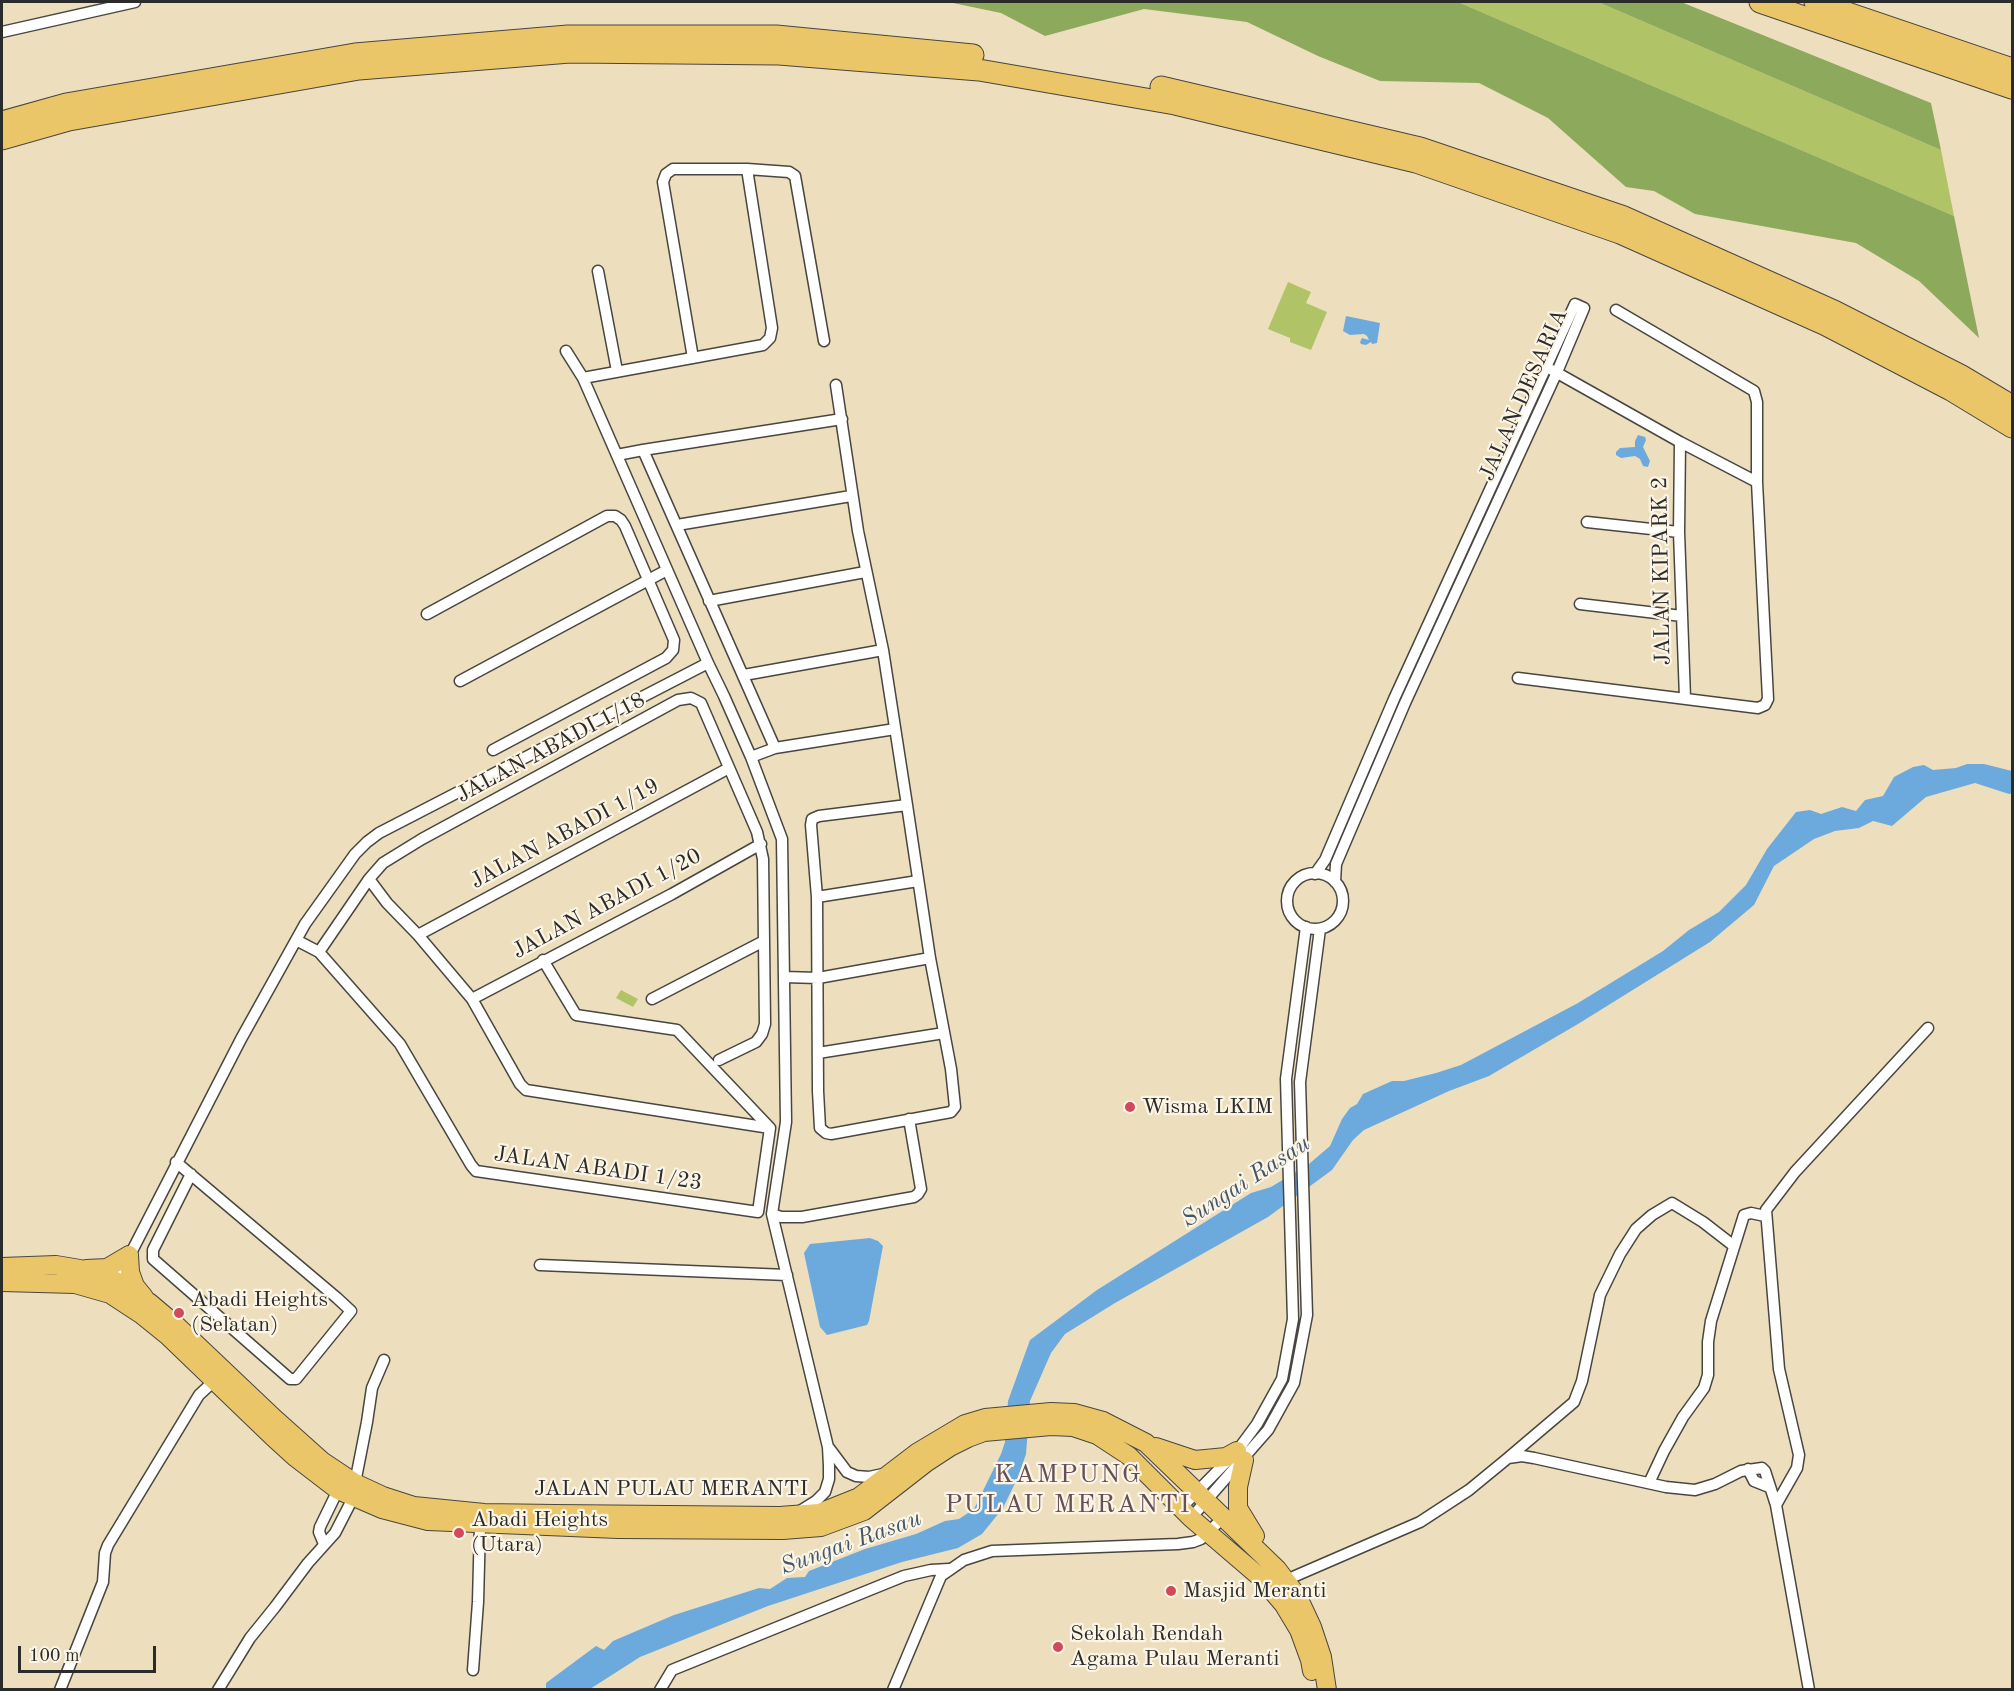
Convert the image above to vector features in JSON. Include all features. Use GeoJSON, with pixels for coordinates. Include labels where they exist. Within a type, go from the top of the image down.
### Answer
{"type":"FeatureCollection","features":[{"type":"Feature","properties":{"kind":"highway"},"geometry":{"type":"LineString","coordinates":[[1760,2],[2013,88]]}},
{"type":"Feature","properties":{"kind":"highway"},"geometry":{"type":"LineString","coordinates":[[1815,2],[2013,69]]}},
{"type":"Feature","properties":{"kind":"highway"},"geometry":{"type":"LineString","coordinates":[[2,122],[66,104],[355,54],[568,36],[776,36],[980,55],[1180,90],[1420,148],[1624,217],[1834,311],[1955,383],[2013,427]]}},
{"type":"Feature","properties":{"kind":"highway"},"geometry":{"type":"LineString","coordinates":[[2,139],[69,120],[358,69],[570,52],[779,54],[979,70],[1175,104],[1416,162],[1620,233],[1955,383],[2013,406]]}},
{"type":"Feature","properties":{"kind":"main road"},"geometry":{"type":"LineString","coordinates":[[80,1269],[107,1268],[129,1255],[130,1272],[135,1286],[150,1303]]}},
{"type":"Feature","properties":{"kind":"main road","name":"JALAN PULAU MERANTI"},"geometry":{"type":"LineString","coordinates":[[2,1267],[36,1265],[80,1269],[113,1288],[150,1303],[322,1461],[349,1490],[383,1496],[414,1506],[484,1513],[792,1516],[819,1512],[859,1497],[918,1452],[952,1430],[1051,1419],[1074,1413],[1103,1421],[1146,1443],[1281,1575],[1298,1597],[1312,1627],[1322,1657],[1327,1689]]}},
{"type":"Feature","properties":{"kind":"main road","name":"JALAN PULAU MERANTI"},"geometry":{"type":"LineString","coordinates":[[2,1282],[75,1284],[113,1288],[168,1336],[213,1382],[295,1457],[382,1509],[414,1518],[480,1525],[653,1530],[783,1530],[821,1527],[864,1511],[950,1447],[985,1425]]}},
{"type":"Feature","properties":{"kind":"main road","name":"JALAN PULAU MERANTI"},"geometry":{"type":"LineString","coordinates":[[1051,1419],[1097,1435],[1129,1456],[1186,1513],[1261,1578],[1284,1605],[1299,1630],[1310,1660],[1314,1689]]}},
{"type":"Feature","properties":{"kind":"main road"},"geometry":{"type":"LineString","coordinates":[[1146,1443],[1195,1460],[1240,1455],[1238,1508],[1281,1575]]}},
{"type":"Feature","properties":{"kind":"street"},"geometry":{"type":"LineString","coordinates":[[2,32],[135,2]]}},
{"type":"Feature","properties":{"kind":"street"},"geometry":{"type":"LineString","coordinates":[[693,358],[664,177],[673,169],[747,169],[789,172],[795,176],[824,341]]}},
{"type":"Feature","properties":{"kind":"street"},"geometry":{"type":"LineString","coordinates":[[583,378],[762,345],[767,342],[772,333],[747,169]]}},
{"type":"Feature","properties":{"kind":"street"},"geometry":{"type":"LineString","coordinates":[[598,271],[617,371]]}},
{"type":"Feature","properties":{"kind":"street","name":"JALAN DESARIA"},"geometry":{"type":"LineString","coordinates":[[1306,927],[1294,919],[1287,906],[1287,899],[1293,884],[1299,878],[1315,874],[1325,860],[1394,699],[1552,370],[1584,308],[1575,304],[1552,370],[1336,864],[1335,882],[1342,896],[1340,912],[1336,920],[1320,929]]}},
{"type":"Feature","properties":{"kind":"street"},"geometry":{"type":"LineString","coordinates":[[1518,678],[1758,708],[1765,705],[1768,699],[1757,482],[1757,402],[1754,391],[1616,309]]}},
{"type":"Feature","properties":{"kind":"street"},"geometry":{"type":"LineString","coordinates":[[566,351],[583,378],[751,757],[782,839],[786,1122],[772,1214],[828,1447],[829,1479],[825,1492],[816,1501],[792,1516]]}},
{"type":"Feature","properties":{"kind":"street"},"geometry":{"type":"LineString","coordinates":[[1552,370],[1680,442],[1757,482]]}},
{"type":"Feature","properties":{"kind":"street"},"geometry":{"type":"LineString","coordinates":[[836,385],[865,572],[883,650],[907,805],[930,958],[951,1069],[955,1107],[951,1112],[831,1134],[826,1133],[820,1128],[817,897],[812,819],[819,816],[907,805]]}},
{"type":"Feature","properties":{"kind":"street"},"geometry":{"type":"LineString","coordinates":[[617,456],[629,452],[842,419]]}},
{"type":"Feature","properties":{"kind":"street","name":"JALAN KIPARK 2"},"geometry":{"type":"LineString","coordinates":[[1680,442],[1679,532],[1685,698]]}},
{"type":"Feature","properties":{"kind":"street"},"geometry":{"type":"LineString","coordinates":[[643,450],[775,748]]}},
{"type":"Feature","properties":{"kind":"street"},"geometry":{"type":"LineString","coordinates":[[677,525],[852,496]]}},
{"type":"Feature","properties":{"kind":"street"},"geometry":{"type":"LineString","coordinates":[[427,614],[607,516],[615,516],[625,526],[674,640],[673,650],[666,658],[493,750]]}},
{"type":"Feature","properties":{"kind":"street"},"geometry":{"type":"LineString","coordinates":[[1587,522],[1679,532]]}},
{"type":"Feature","properties":{"kind":"street"},"geometry":{"type":"LineString","coordinates":[[460,681],[667,570]]}},
{"type":"Feature","properties":{"kind":"street"},"geometry":{"type":"LineString","coordinates":[[710,601],[865,572]]}},
{"type":"Feature","properties":{"kind":"street"},"geometry":{"type":"LineString","coordinates":[[1580,604],[1682,616]]}},
{"type":"Feature","properties":{"kind":"street"},"geometry":{"type":"LineString","coordinates":[[744,675],[883,650]]}},
{"type":"Feature","properties":{"kind":"street"},"geometry":{"type":"LineString","coordinates":[[113,1288],[176,1162],[296,940],[355,854],[379,833],[708,663]]}},
{"type":"Feature","properties":{"kind":"street","name":"JALAN ABADI 1/18"},"geometry":{"type":"LineString","coordinates":[[319,952],[369,879],[383,863],[422,839],[685,698],[696,699],[701,703],[758,832],[763,859],[765,1024],[756,1042],[718,1060]]}},
{"type":"Feature","properties":{"kind":"street"},"geometry":{"type":"LineString","coordinates":[[751,757],[775,748],[895,729]]}},
{"type":"Feature","properties":{"kind":"street","name":"JALAN ABADI 1/19"},"geometry":{"type":"LineString","coordinates":[[418,935],[729,768]]}},
{"type":"Feature","properties":{"kind":"street","name":"JALAN ABADI 1/20"},"geometry":{"type":"LineString","coordinates":[[472,999],[672,894],[760,844]]}},
{"type":"Feature","properties":{"kind":"street"},"geometry":{"type":"LineString","coordinates":[[1315,874],[1335,882]]}},
{"type":"Feature","properties":{"kind":"street"},"geometry":{"type":"LineString","coordinates":[[369,879],[387,903],[418,935],[472,999],[520,1084],[526,1090],[770,1128]]}},
{"type":"Feature","properties":{"kind":"street"},"geometry":{"type":"LineString","coordinates":[[817,897],[918,881]]}},
{"type":"Feature","properties":{"kind":"street"},"geometry":{"type":"LineString","coordinates":[[1186,1513],[1240,1455],[1268,1430],[1294,1383],[1307,1315],[1300,1082],[1320,929],[1306,927],[1286,1079],[1293,1319],[1282,1379],[1240,1455]]}},
{"type":"Feature","properties":{"kind":"street","name":"JALAN ABADI 1/23"},"geometry":{"type":"LineString","coordinates":[[296,940],[319,952],[400,1044],[476,1170],[758,1212],[770,1128]]}},
{"type":"Feature","properties":{"kind":"street"},"geometry":{"type":"LineString","coordinates":[[652,999],[764,941]]}},
{"type":"Feature","properties":{"kind":"street"},"geometry":{"type":"LineString","coordinates":[[784,977],[818,978],[930,958]]}},
{"type":"Feature","properties":{"kind":"street"},"geometry":{"type":"LineString","coordinates":[[543,960],[576,1015],[677,1030],[770,1128]]}},
{"type":"Feature","properties":{"kind":"street"},"geometry":{"type":"LineString","coordinates":[[1776,1505],[1797,1468],[1799,1455],[1779,1370],[1765,1216],[1768,1204],[1929,1028]]}},
{"type":"Feature","properties":{"kind":"street"},"geometry":{"type":"LineString","coordinates":[[818,1053],[944,1033]]}},
{"type":"Feature","properties":{"kind":"street"},"geometry":{"type":"LineString","coordinates":[[772,1214],[791,1218],[914,1197],[921,1189],[909,1119]]}},
{"type":"Feature","properties":{"kind":"street"},"geometry":{"type":"LineString","coordinates":[[176,1162],[191,1174],[351,1311],[296,1379],[293,1380],[153,1259],[153,1250],[191,1174]]}},
{"type":"Feature","properties":{"kind":"street"},"geometry":{"type":"LineString","coordinates":[[1281,1575],[1420,1522],[1462,1496],[1574,1402],[1582,1381],[1600,1295],[1620,1254],[1636,1229],[1652,1215],[1672,1203],[1703,1222],[1734,1246]]}},
{"type":"Feature","properties":{"kind":"street"},"geometry":{"type":"LineString","coordinates":[[1649,1483],[1673,1434],[1704,1388],[1708,1375],[1708,1342],[1711,1321],[1744,1215],[1751,1213],[1765,1216]]}},
{"type":"Feature","properties":{"kind":"street"},"geometry":{"type":"LineString","coordinates":[[540,1265],[787,1275]]}},
{"type":"Feature","properties":{"kind":"street"},"geometry":{"type":"LineString","coordinates":[[218,1689],[249,1638],[335,1533],[367,1422],[372,1388],[384,1360]]}},
{"type":"Feature","properties":{"kind":"street"},"geometry":{"type":"LineString","coordinates":[[60,1689],[103,1582],[105,1553],[108,1545],[199,1395],[213,1382]]}},
{"type":"Feature","properties":{"kind":"street"},"geometry":{"type":"LineString","coordinates":[[828,1447],[841,1466],[856,1476],[869,1477],[896,1470]]}},
{"type":"Feature","properties":{"kind":"street"},"geometry":{"type":"LineString","coordinates":[[1508,1458],[1522,1456],[1534,1458],[1649,1483],[1695,1490],[1748,1469],[1754,1481],[1769,1487],[1776,1505],[1809,1689]]}},
{"type":"Feature","properties":{"kind":"street"},"geometry":{"type":"LineString","coordinates":[[324,1544],[319,1532],[321,1527],[349,1490]]}},
{"type":"Feature","properties":{"kind":"street"},"geometry":{"type":"LineString","coordinates":[[893,1689],[935,1586],[948,1569],[964,1560],[992,1551],[1178,1544],[1202,1539],[1224,1517]]}},
{"type":"Feature","properties":{"kind":"street"},"geometry":{"type":"LineString","coordinates":[[473,1670],[480,1525]]}},
{"type":"Feature","properties":{"kind":"street"},"geometry":{"type":"LineString","coordinates":[[660,1689],[672,1670],[904,1576],[948,1569]]}},
{"type":"Feature","properties":{"kind":"green space"},"geometry":{"type":"Polygon","coordinates":[[[948,2],[1458,2],[1954,216],[1979,338],[1919,281],[1856,243],[1695,214],[1654,191],[1626,187],[1548,118],[1479,83],[1380,81],[1318,56],[1247,22],[1144,9],[1045,36],[1001,13],[948,2]]]}},
{"type":"Feature","properties":{"kind":"green space"},"geometry":{"type":"Polygon","coordinates":[[[1458,2],[1598,2],[1941,150],[1954,216],[1458,2]]]}},
{"type":"Feature","properties":{"kind":"green space"},"geometry":{"type":"Polygon","coordinates":[[[1598,2],[1681,2],[1931,103],[1941,150],[1598,2]]]}},
{"type":"Feature","properties":{"kind":"green space"},"geometry":{"type":"Polygon","coordinates":[[[1288,282],[1311,292],[1306,303],[1327,312],[1311,350],[1290,342],[1290,338],[1268,329],[1288,282]]]}},
{"type":"Feature","properties":{"kind":"green space"},"geometry":{"type":"Polygon","coordinates":[[[621,990],[638,999],[633,1007],[616,998],[621,990]]]}},
{"type":"Feature","properties":{"kind":"water"},"geometry":{"type":"Polygon","coordinates":[[[1346,316],[1380,323],[1377,343],[1361,344],[1362,338],[1369,340],[1367,336],[1364,334],[1350,335],[1343,331],[1346,316]]]}},
{"type":"Feature","properties":{"kind":"water"},"geometry":{"type":"Polygon","coordinates":[[[1638,435],[1645,437],[1646,440],[1643,447],[1650,461],[1648,467],[1643,466],[1640,459],[1635,456],[1621,458],[1616,455],[1620,448],[1635,447],[1638,435]]]}},
{"type":"Feature","properties":{"kind":"water"},"geometry":{"type":"Polygon","coordinates":[[[1967,764],[1984,764],[2012,771],[2012,793],[1975,783],[1926,797],[1892,826],[1873,821],[1859,828],[1835,831],[1814,839],[1774,866],[1754,905],[1710,942],[1489,1076],[1449,1091],[1364,1130],[1353,1140],[1332,1170],[1268,1217],[1115,1303],[1065,1334],[1051,1353],[1030,1401],[1026,1454],[1018,1477],[1003,1508],[982,1534],[958,1548],[902,1562],[768,1606],[640,1657],[590,1689],[546,1689],[546,1683],[596,1646],[604,1650],[613,1641],[674,1615],[759,1588],[770,1589],[787,1578],[805,1577],[809,1571],[865,1549],[916,1534],[945,1521],[959,1519],[974,1509],[1001,1454],[1005,1442],[1008,1401],[1030,1340],[1097,1290],[1251,1193],[1271,1187],[1309,1164],[1330,1146],[1342,1119],[1350,1108],[1357,1104],[1363,1094],[1392,1081],[1404,1081],[1461,1065],[1578,1003],[1663,951],[1689,930],[1719,912],[1746,885],[1767,849],[1796,812],[1810,810],[1821,814],[1842,807],[1856,811],[1865,800],[1883,796],[1894,777],[1913,767],[1924,765],[1933,770],[1956,768],[1967,764]]]}},
{"type":"Feature","properties":{"kind":"water"},"geometry":{"type":"Polygon","coordinates":[[[870,1238],[883,1246],[869,1321],[867,1325],[827,1335],[820,1327],[804,1253],[810,1244],[870,1238]]]}},
{"type":"Feature","properties":{"kind":"place","name":"Wisma LKIM"},"geometry":{"type":"Point","coordinates":[1130,1107]}},
{"type":"Feature","properties":{"kind":"place","name":"Abadi Heights (Selatan)"},"geometry":{"type":"Point","coordinates":[179,1313]}},
{"type":"Feature","properties":{"kind":"place","name":"Abadi Heights (Utara)"},"geometry":{"type":"Point","coordinates":[459,1533]}},
{"type":"Feature","properties":{"kind":"place","name":"Masjid Meranti"},"geometry":{"type":"Point","coordinates":[1171,1591]}},
{"type":"Feature","properties":{"kind":"place","name":"Sekolah Rendah Agama Pulau Meranti"},"geometry":{"type":"Point","coordinates":[1058,1647]}},
{"type":"Feature","properties":{"kind":"district","name":"KAMPUNG PULAU MERANTI"},"geometry":{"type":"Point","coordinates":[1068,1490]}},
{"type":"Feature","properties":{"kind":"water label","name":"Sungai Rasau"},"geometry":{"type":"Point","coordinates":[1246,1182]}},
{"type":"Feature","properties":{"kind":"water label","name":"Sungai Rasau"},"geometry":{"type":"Point","coordinates":[851,1543]}}]}
